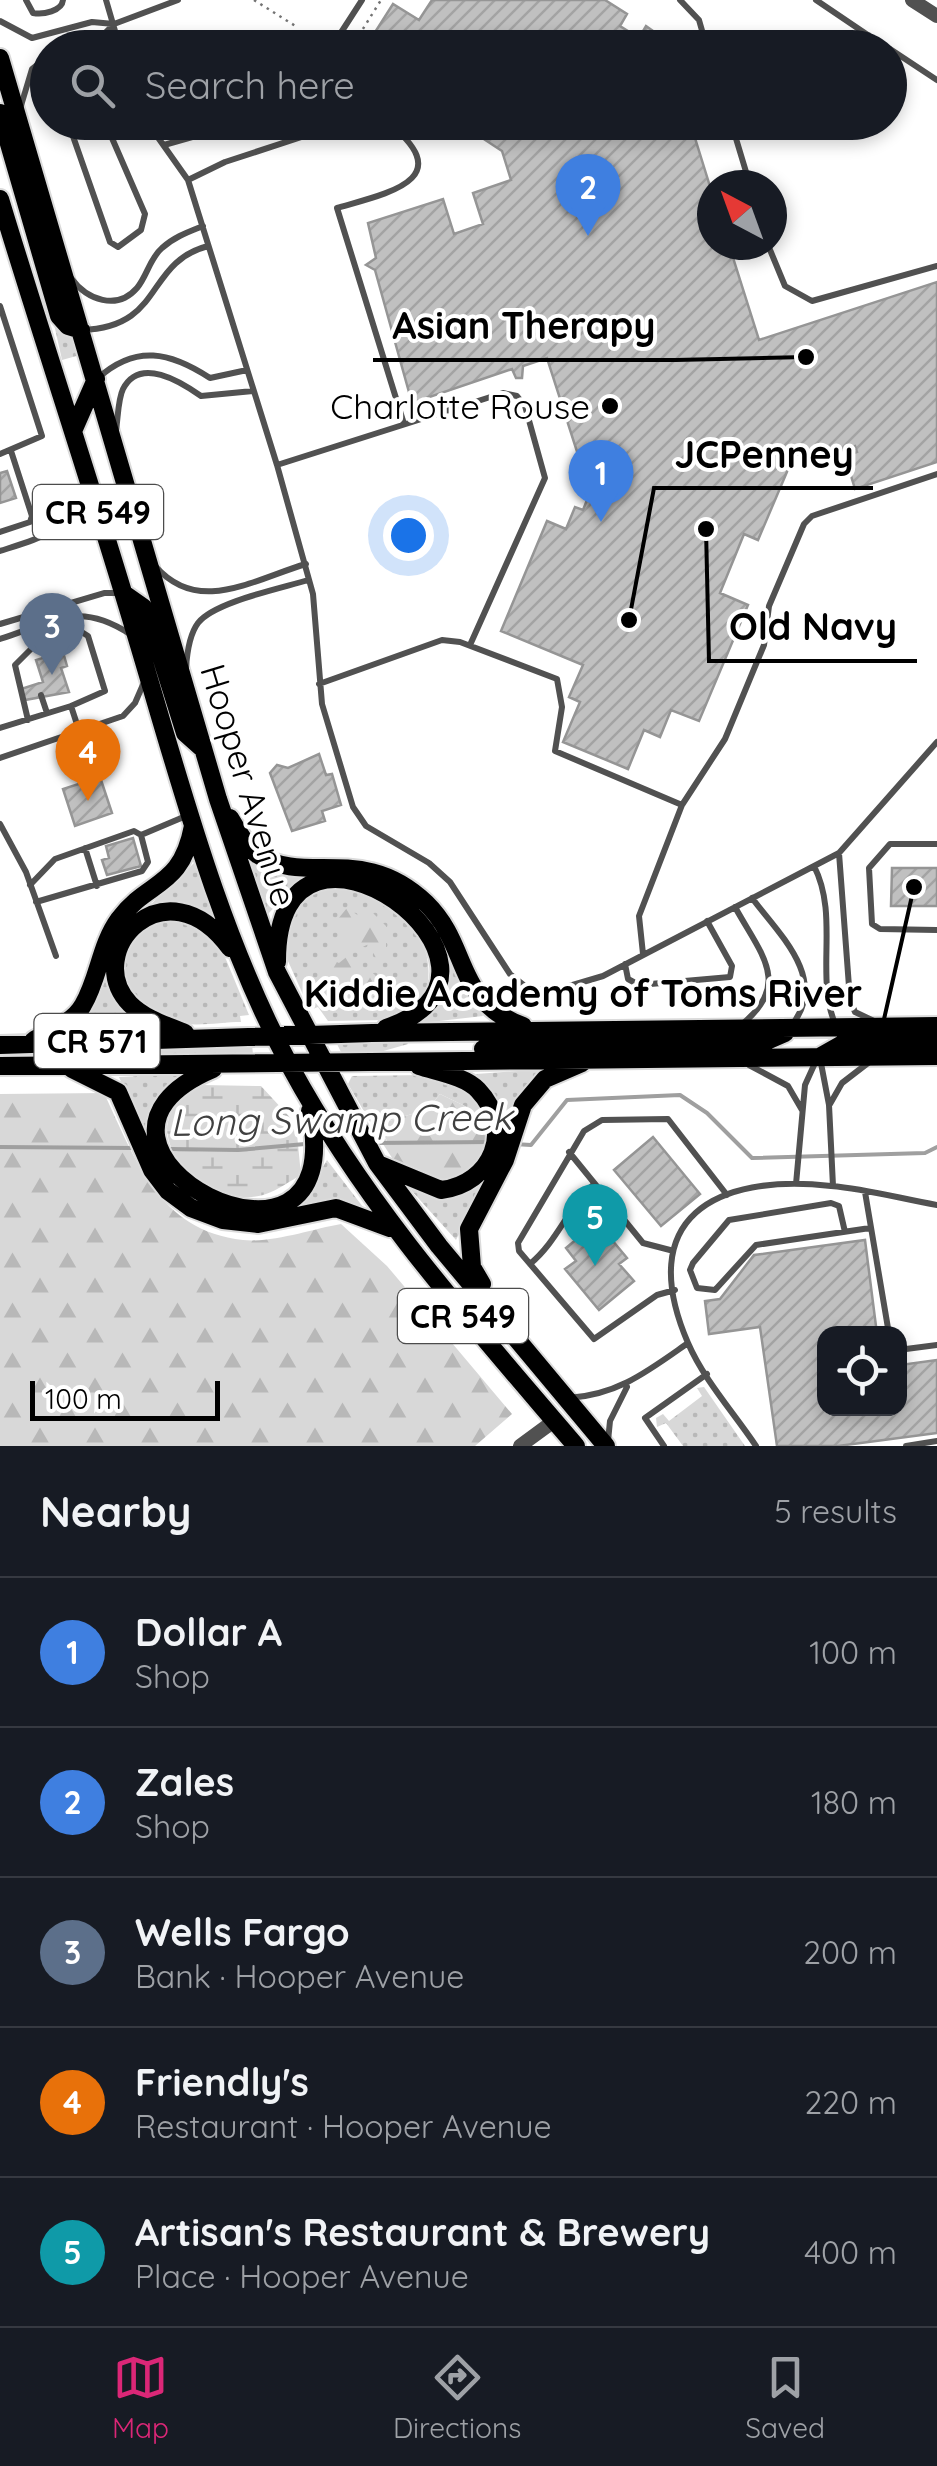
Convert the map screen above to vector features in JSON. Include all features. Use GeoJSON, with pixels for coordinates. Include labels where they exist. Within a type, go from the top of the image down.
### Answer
{"type":"FeatureCollection","features":[{"type":"Feature","properties":{"kind":"main road","name":"Hooper Avenue"},"geometry":{"type":"LineString","coordinates":[[0,58],[9,114],[62,266],[218,799],[276,972],[375,1160],[429,1234],[607,1446]]}},
{"type":"Feature","properties":{"kind":"main road"},"geometry":{"type":"LineString","coordinates":[[9,114],[59,316],[68,326],[81,330]]}},
{"type":"Feature","properties":{"kind":"main road","name":"Hooper Avenue"},"geometry":{"type":"LineString","coordinates":[[0,199],[192,817],[241,962],[274,1036],[307,1096],[325,1143]]}},
{"type":"Feature","properties":{"kind":"main road"},"geometry":{"type":"LineString","coordinates":[[74,430],[96,379]]}},
{"type":"Feature","properties":{"kind":"main road"},"geometry":{"type":"LineString","coordinates":[[123,594],[143,607],[149,618],[185,733],[204,750]]}},
{"type":"Feature","properties":{"kind":"main road"},"geometry":{"type":"LineString","coordinates":[[218,799],[250,847],[268,859],[289,864],[351,866],[401,884],[427,904],[441,924],[480,1000],[498,1017],[538,1031]]}},
{"type":"Feature","properties":{"kind":"main road"},"geometry":{"type":"LineString","coordinates":[[27,1044],[83,1007],[107,939],[122,916],[170,879],[190,843],[192,817]]}},
{"type":"Feature","properties":{"kind":"main road"},"geometry":{"type":"LineString","coordinates":[[276,972],[276,933],[282,911],[302,889],[330,880],[361,884],[393,897],[430,935],[441,966],[440,980],[419,1013],[372,1033]]}},
{"type":"Feature","properties":{"kind":"main road"},"geometry":{"type":"LineString","coordinates":[[194,1037],[152,1020],[127,1001],[119,984],[116,960],[123,939],[149,915],[180,910],[210,924],[241,962]]}},
{"type":"Feature","properties":{"kind":"main road","name":"CR 571"},"geometry":{"type":"LineString","coordinates":[[846,1043],[885,1026],[937,1026]]}},
{"type":"Feature","properties":{"kind":"main road"},"geometry":{"type":"LineString","coordinates":[[409,1062],[513,1046],[762,1043],[789,1030],[816,1042],[820,1057],[846,1043],[937,1042]]}},
{"type":"Feature","properties":{"kind":"main road","name":"CR 571"},"geometry":{"type":"LineString","coordinates":[[0,1045],[372,1033],[789,1030],[846,1043],[878,1057],[937,1056]]}},
{"type":"Feature","properties":{"kind":"main road","name":"CR 571"},"geometry":{"type":"LineString","coordinates":[[0,1066],[820,1057]]}},
{"type":"Feature","properties":{"kind":"main road"},"geometry":{"type":"LineString","coordinates":[[375,1160],[440,1190],[453,1188],[485,1168],[531,1091],[545,1079],[591,1059]]}},
{"type":"Feature","properties":{"kind":"main road"},"geometry":{"type":"LineString","coordinates":[[409,1062],[461,1080],[479,1091],[495,1115],[504,1141],[468,1236],[472,1267],[499,1315]]}},
{"type":"Feature","properties":{"kind":"main road"},"geometry":{"type":"LineString","coordinates":[[225,1064],[186,1080],[160,1108],[152,1148],[168,1191],[208,1216],[258,1224],[336,1208],[394,1229]]}},
{"type":"Feature","properties":{"kind":"main road"},"geometry":{"type":"LineString","coordinates":[[67,1066],[118,1092],[152,1148],[186,1186],[215,1203],[244,1209],[268,1208],[298,1193],[309,1180],[325,1143]]}},
{"type":"Feature","properties":{"kind":"main road","name":"CR 549"},"geometry":{"type":"LineString","coordinates":[[325,1143],[454,1307],[576,1446]]}},
{"type":"Feature","properties":{"kind":"street"},"geometry":{"type":"LineString","coordinates":[[912,0],[937,16]]}},
{"type":"Feature","properties":{"kind":"street"},"geometry":{"type":"LineString","coordinates":[[520,1446],[554,1420]]}},
{"type":"Feature","properties":{"kind":"lane"},"geometry":{"type":"LineString","coordinates":[[26,0],[33,14],[40,15],[57,9],[63,0]]}},
{"type":"Feature","properties":{"kind":"lane"},"geometry":{"type":"LineString","coordinates":[[106,0],[116,30]]}},
{"type":"Feature","properties":{"kind":"lane"},"geometry":{"type":"LineString","coordinates":[[108,30],[114,24],[178,0]]}},
{"type":"Feature","properties":{"kind":"lane"},"geometry":{"type":"LineString","coordinates":[[340,30],[362,0]]}},
{"type":"Feature","properties":{"kind":"lane"},"geometry":{"type":"LineString","coordinates":[[680,0],[699,20],[702,30]]}},
{"type":"Feature","properties":{"kind":"lane"},"geometry":{"type":"LineString","coordinates":[[816,0],[861,30]]}},
{"type":"Feature","properties":{"kind":"lane"},"geometry":{"type":"LineString","coordinates":[[0,21],[30,37]]}},
{"type":"Feature","properties":{"kind":"lane"},"geometry":{"type":"LineString","coordinates":[[62,30],[92,22],[114,24]]}},
{"type":"Feature","properties":{"kind":"lane"},"geometry":{"type":"LineString","coordinates":[[907,60],[937,80]]}},
{"type":"Feature","properties":{"kind":"lane"},"geometry":{"type":"LineString","coordinates":[[9,114],[30,72]]}},
{"type":"Feature","properties":{"kind":"lane"},"geometry":{"type":"LineString","coordinates":[[74,140],[110,242],[118,247],[141,230],[145,214],[112,140]]}},
{"type":"Feature","properties":{"kind":"lane"},"geometry":{"type":"LineString","coordinates":[[160,140],[188,180],[306,564],[314,594],[319,684],[352,807],[366,826],[429,862],[450,882],[510,974],[524,986],[550,992],[570,989],[839,854],[937,742]]}},
{"type":"Feature","properties":{"kind":"lane"},"geometry":{"type":"LineString","coordinates":[[164,145],[182,140]]}},
{"type":"Feature","properties":{"kind":"lane"},"geometry":{"type":"LineString","coordinates":[[188,180],[224,162],[292,140]]}},
{"type":"Feature","properties":{"kind":"lane"},"geometry":{"type":"LineString","coordinates":[[404,424],[337,208],[400,190],[414,178],[418,153],[410,140]]}},
{"type":"Feature","properties":{"kind":"lane"},"geometry":{"type":"LineString","coordinates":[[736,140],[745,170]]}},
{"type":"Feature","properties":{"kind":"lane"},"geometry":{"type":"LineString","coordinates":[[62,266],[80,291],[104,301],[125,298],[136,289],[157,251],[175,237],[203,226]]}},
{"type":"Feature","properties":{"kind":"lane"},"geometry":{"type":"LineString","coordinates":[[81,330],[112,327],[139,312],[183,252],[208,246]]}},
{"type":"Feature","properties":{"kind":"lane"},"geometry":{"type":"LineString","coordinates":[[774,260],[785,286],[812,301],[937,266]]}},
{"type":"Feature","properties":{"kind":"lane"},"geometry":{"type":"LineString","coordinates":[[0,306],[42,436],[0,454]]}},
{"type":"Feature","properties":{"kind":"lane"},"geometry":{"type":"LineString","coordinates":[[96,379],[124,360],[155,354],[179,358],[210,378],[247,370]]}},
{"type":"Feature","properties":{"kind":"lane"},"geometry":{"type":"LineString","coordinates":[[114,444],[123,389],[137,376],[155,372],[178,380],[200,396],[253,391]]}},
{"type":"Feature","properties":{"kind":"lane"},"geometry":{"type":"LineString","coordinates":[[277,466],[503,393],[518,396],[544,465],[544,478],[470,646]]}},
{"type":"Feature","properties":{"kind":"lane"},"geometry":{"type":"LineString","coordinates":[[0,532],[30,522],[32,516],[11,451]]}},
{"type":"Feature","properties":{"kind":"lane"},"geometry":{"type":"LineString","coordinates":[[643,954],[639,916],[682,804],[725,739],[764,645],[769,606],[804,524],[812,516],[937,474]]}},
{"type":"Feature","properties":{"kind":"lane"},"geometry":{"type":"LineString","coordinates":[[0,550],[48,535],[65,524],[90,483]]}},
{"type":"Feature","properties":{"kind":"lane"},"geometry":{"type":"LineString","coordinates":[[148,558],[180,590],[206,594],[306,564]]}},
{"type":"Feature","properties":{"kind":"lane"},"geometry":{"type":"LineString","coordinates":[[184,684],[190,638],[199,621],[213,611],[308,580]]}},
{"type":"Feature","properties":{"kind":"lane"},"geometry":{"type":"LineString","coordinates":[[0,624],[104,593],[123,594]]}},
{"type":"Feature","properties":{"kind":"lane"},"geometry":{"type":"LineString","coordinates":[[0,639],[80,614],[98,616],[137,638]]}},
{"type":"Feature","properties":{"kind":"lane"},"geometry":{"type":"LineString","coordinates":[[0,728],[28,720],[71,706],[106,691],[88,636],[80,631],[34,646],[13,673],[28,720]]}},
{"type":"Feature","properties":{"kind":"lane"},"geometry":{"type":"LineString","coordinates":[[319,684],[442,640],[470,646],[558,679],[562,707],[555,751],[682,804]]}},
{"type":"Feature","properties":{"kind":"lane"},"geometry":{"type":"LineString","coordinates":[[3,757],[123,716],[136,703],[147,674]]}},
{"type":"Feature","properties":{"kind":"lane"},"geometry":{"type":"LineString","coordinates":[[41,696],[47,714]]}},
{"type":"Feature","properties":{"kind":"lane"},"geometry":{"type":"LineString","coordinates":[[71,706],[89,760]]}},
{"type":"Feature","properties":{"kind":"lane"},"geometry":{"type":"LineString","coordinates":[[141,836],[192,817]]}},
{"type":"Feature","properties":{"kind":"lane"},"geometry":{"type":"LineString","coordinates":[[0,824],[30,886],[56,956]]}},
{"type":"Feature","properties":{"kind":"lane"},"geometry":{"type":"LineString","coordinates":[[30,886],[55,859],[134,831],[141,836],[147,867],[97,886],[36,902]]}},
{"type":"Feature","properties":{"kind":"lane"},"geometry":{"type":"LineString","coordinates":[[937,844],[890,844],[869,868],[872,924],[880,928],[937,930]]}},
{"type":"Feature","properties":{"kind":"lane"},"geometry":{"type":"LineString","coordinates":[[85,848],[97,886]]}},
{"type":"Feature","properties":{"kind":"lane"},"geometry":{"type":"LineString","coordinates":[[839,854],[850,1000],[855,1012],[885,1026]]}},
{"type":"Feature","properties":{"kind":"lane"},"geometry":{"type":"LineString","coordinates":[[814,866],[824,885],[828,911],[830,1009],[846,1043]]}},
{"type":"Feature","properties":{"kind":"lane"},"geometry":{"type":"LineString","coordinates":[[752,898],[804,972],[806,995],[789,1030]]}},
{"type":"Feature","properties":{"kind":"lane"},"geometry":{"type":"LineString","coordinates":[[734,906],[770,979],[766,1001],[734,1030]]}},
{"type":"Feature","properties":{"kind":"lane"},"geometry":{"type":"LineString","coordinates":[[625,964],[628,979],[639,985],[730,976],[732,966],[707,921]]}},
{"type":"Feature","properties":{"kind":"lane"},"geometry":{"type":"LineString","coordinates":[[820,1057],[829,1105],[833,1186]]}},
{"type":"Feature","properties":{"kind":"lane"},"geometry":{"type":"LineString","coordinates":[[796,1184],[809,1068],[820,1057]]}},
{"type":"Feature","properties":{"kind":"lane"},"geometry":{"type":"LineString","coordinates":[[829,1105],[842,1083],[878,1057]]}},
{"type":"Feature","properties":{"kind":"lane"},"geometry":{"type":"LineString","coordinates":[[714,1058],[768,1072],[788,1086],[804,1112]]}},
{"type":"Feature","properties":{"kind":"lane"},"geometry":{"type":"LineString","coordinates":[[674,1290],[657,1295],[600,1339],[594,1339],[530,1264],[518,1243],[569,1152],[584,1131],[602,1120],[668,1119],[727,1195]]}},
{"type":"Feature","properties":{"kind":"lane"},"geometry":{"type":"LineString","coordinates":[[569,1152],[642,1243],[670,1250]]}},
{"type":"Feature","properties":{"kind":"lane"},"geometry":{"type":"LineString","coordinates":[[530,1264],[550,1248],[582,1194],[594,1184]]}},
{"type":"Feature","properties":{"kind":"lane"},"geometry":{"type":"LineString","coordinates":[[756,1446],[688,1343],[674,1290],[670,1250],[691,1216],[727,1195],[796,1184],[833,1186],[937,1206]]}},
{"type":"Feature","properties":{"kind":"lane"},"geometry":{"type":"LineString","coordinates":[[864,1192],[888,1326]]}},
{"type":"Feature","properties":{"kind":"lane"},"geometry":{"type":"LineString","coordinates":[[845,1232],[839,1206],[831,1203],[736,1216],[693,1263],[692,1281],[697,1288],[715,1290],[756,1246],[845,1232],[870,1228]]}},
{"type":"Feature","properties":{"kind":"lane"},"geometry":{"type":"LineString","coordinates":[[567,1398],[600,1396],[627,1386],[688,1343]]}},
{"type":"Feature","properties":{"kind":"lane"},"geometry":{"type":"LineString","coordinates":[[907,1349],[937,1345]]}},
{"type":"Feature","properties":{"kind":"lane"},"geometry":{"type":"LineString","coordinates":[[664,1446],[645,1418],[707,1374]]}},
{"type":"Feature","properties":{"kind":"lane"},"geometry":{"type":"LineString","coordinates":[[607,1446],[610,1421],[627,1386]]}},
{"type":"Feature","properties":{"kind":"lane"},"geometry":{"type":"LineString","coordinates":[[906,1446],[937,1442]]}},
{"type":"Feature","properties":{"kind":"path"},"geometry":{"type":"LineString","coordinates":[[254,0],[297,28]]}},
{"type":"Feature","properties":{"kind":"path"},"geometry":{"type":"LineString","coordinates":[[362,30],[381,0]]}},
{"type":"Feature","properties":{"kind":"green space"},"geometry":{"type":"Polygon","coordinates":[[[54,324],[75,341],[80,355],[62,360],[54,324]]]}},
{"type":"Feature","properties":{"kind":"green space"},"geometry":{"type":"Polygon","coordinates":[[[243,851],[321,874],[296,884],[268,914],[243,851]]]}},
{"type":"Feature","properties":{"kind":"green space"},"geometry":{"type":"Polygon","coordinates":[[[194,863],[215,918],[180,903],[147,908],[194,863]]]}},
{"type":"Feature","properties":{"kind":"green space"},"geometry":{"type":"Polygon","coordinates":[[[349,888],[368,894],[400,914],[412,926],[427,957],[425,995],[386,1020],[328,1021],[318,1007],[310,1010],[283,950],[284,924],[315,890],[349,888]]]}},
{"type":"Feature","properties":{"kind":"green space"},"geometry":{"type":"Polygon","coordinates":[[[347,908],[359,916],[373,913],[386,926],[386,956],[376,958],[369,944],[349,953],[339,950],[338,919],[347,908]]]}},
{"type":"Feature","properties":{"kind":"green space"},"geometry":{"type":"Polygon","coordinates":[[[156,919],[195,920],[220,945],[249,1015],[240,1016],[241,1022],[188,1024],[153,1013],[139,1002],[129,990],[124,961],[140,932],[156,919]]]}},
{"type":"Feature","properties":{"kind":"green space"},"geometry":{"type":"Polygon","coordinates":[[[446,949],[483,1016],[413,1024],[442,991],[446,949]]]}},
{"type":"Feature","properties":{"kind":"green space"},"geometry":{"type":"Polygon","coordinates":[[[349,955],[359,959],[364,973],[374,974],[380,981],[374,996],[354,1003],[343,999],[335,987],[326,985],[316,967],[323,956],[339,963],[349,955]]]}},
{"type":"Feature","properties":{"kind":"green space"},"geometry":{"type":"Polygon","coordinates":[[[107,959],[113,991],[136,1024],[62,1031],[107,959]]]}},
{"type":"Feature","properties":{"kind":"green space"},"geometry":{"type":"Polygon","coordinates":[[[252,1044],[253,1055],[0,1056],[0,1053],[252,1044]]]}},
{"type":"Feature","properties":{"kind":"green space"},"geometry":{"type":"Polygon","coordinates":[[[337,1044],[408,1044],[380,1052],[342,1054],[337,1044]]]}},
{"type":"Feature","properties":{"kind":"green space"},"geometry":{"type":"Polygon","coordinates":[[[546,1069],[522,1091],[503,1140],[489,1091],[476,1074],[546,1069]]]}},
{"type":"Feature","properties":{"kind":"green space"},"geometry":{"type":"Polygon","coordinates":[[[182,1074],[156,1102],[147,1140],[119,1077],[182,1074]]]}},
{"type":"Feature","properties":{"kind":"green space"},"geometry":{"type":"Polygon","coordinates":[[[423,1075],[466,1091],[480,1106],[488,1129],[471,1109],[440,1094],[428,1109],[386,1122],[382,1133],[388,1143],[383,1144],[348,1084],[352,1076],[423,1075]]]}},
{"type":"Feature","properties":{"kind":"green space"},"geometry":{"type":"Polygon","coordinates":[[[202,1085],[261,1086],[296,1124],[301,1175],[270,1192],[251,1197],[218,1191],[189,1173],[170,1145],[167,1125],[176,1099],[202,1085]]]}},
{"type":"Feature","properties":{"kind":"green space"},"geometry":{"type":"Polygon","coordinates":[[[104,1093],[139,1166],[170,1207],[190,1223],[214,1234],[243,1240],[280,1238],[341,1224],[387,1266],[512,1414],[475,1446],[0,1446],[0,1094],[104,1093]]]}},
{"type":"Feature","properties":{"kind":"green space"},"geometry":{"type":"Polygon","coordinates":[[[440,1094],[471,1109],[488,1129],[476,1163],[445,1182],[396,1164],[383,1144],[388,1143],[382,1131],[386,1122],[428,1109],[440,1094]]]}},
{"type":"Feature","properties":{"kind":"green space"},"geometry":{"type":"Polygon","coordinates":[[[327,1160],[363,1207],[339,1202],[280,1212],[310,1189],[327,1160]]]}},
{"type":"Feature","properties":{"kind":"green space"},"geometry":{"type":"Polygon","coordinates":[[[489,1174],[456,1240],[410,1189],[446,1195],[489,1174]]]}},
{"type":"Feature","properties":{"kind":"green space"},"geometry":{"type":"Polygon","coordinates":[[[704,1387],[745,1446],[683,1446],[666,1423],[657,1427],[656,1418],[663,1414],[669,1421],[702,1396],[697,1388],[704,1387]]]}},
{"type":"Feature","properties":{"kind":"building"},"geometry":{"type":"Polygon","coordinates":[[[432,0],[605,0],[627,14],[620,26],[626,30],[376,30],[393,4],[419,20],[432,0]]]}},
{"type":"Feature","properties":{"kind":"building"},"geometry":{"type":"Polygon","coordinates":[[[485,140],[696,140],[705,170],[697,170],[697,260],[734,260],[759,340],[937,282],[937,462],[855,489],[845,456],[857,452],[855,446],[811,460],[795,453],[758,540],[744,534],[720,593],[748,605],[699,721],[671,710],[660,737],[644,730],[628,769],[563,742],[580,702],[569,697],[583,665],[501,631],[547,521],[566,529],[575,507],[583,510],[591,490],[583,487],[591,458],[580,461],[547,358],[523,366],[522,378],[516,378],[512,369],[412,403],[375,270],[366,265],[376,258],[368,223],[443,199],[454,234],[483,224],[473,193],[511,180],[502,151],[485,140]]]}},
{"type":"Feature","properties":{"kind":"building"},"geometry":{"type":"Polygon","coordinates":[[[7,471],[16,498],[0,503],[0,473],[7,471]]]}},
{"type":"Feature","properties":{"kind":"building"},"geometry":{"type":"Polygon","coordinates":[[[63,652],[67,666],[61,668],[69,692],[25,700],[21,689],[43,682],[36,660],[63,652]]]}},
{"type":"Feature","properties":{"kind":"building"},"geometry":{"type":"Polygon","coordinates":[[[319,754],[326,775],[332,774],[341,805],[322,811],[325,821],[292,831],[270,773],[277,765],[288,768],[319,754]]]}},
{"type":"Feature","properties":{"kind":"building"},"geometry":{"type":"Polygon","coordinates":[[[100,777],[112,813],[75,826],[63,789],[100,777]]]}},
{"type":"Feature","properties":{"kind":"building"},"geometry":{"type":"Polygon","coordinates":[[[133,838],[141,866],[107,875],[102,860],[109,858],[106,846],[133,838]]]}},
{"type":"Feature","properties":{"kind":"building"},"geometry":{"type":"Polygon","coordinates":[[[892,868],[937,868],[937,906],[891,906],[892,868]]]}},
{"type":"Feature","properties":{"kind":"building"},"geometry":{"type":"Polygon","coordinates":[[[653,1137],[700,1194],[661,1226],[614,1170],[653,1137]]]}},
{"type":"Feature","properties":{"kind":"building"},"geometry":{"type":"Polygon","coordinates":[[[590,1228],[600,1240],[607,1234],[627,1258],[619,1264],[634,1281],[599,1310],[565,1269],[576,1261],[566,1248],[590,1228]]]}},
{"type":"Feature","properties":{"kind":"building"},"geometry":{"type":"Polygon","coordinates":[[[865,1240],[876,1326],[817,1326],[817,1416],[907,1416],[907,1364],[937,1360],[937,1433],[838,1446],[777,1446],[760,1327],[709,1334],[705,1301],[720,1299],[754,1255],[865,1240]]]}},
{"type":"Feature","properties":{"kind":"waterway","name":"Long Swamp Creek"},"geometry":{"type":"LineString","coordinates":[[514,1144],[531,1145],[567,1100],[680,1095],[707,1113],[752,1158],[925,1153],[937,1147]]}},
{"type":"Feature","properties":{"kind":"waterway","name":"Long Swamp Creek"},"geometry":{"type":"LineString","coordinates":[[374,1143],[490,1142]]}},
{"type":"Feature","properties":{"kind":"waterway","name":"Long Swamp Creek"},"geometry":{"type":"LineString","coordinates":[[170,1149],[238,1150],[305,1144]]}},
{"type":"Feature","properties":{"kind":"waterway","name":"Long Swamp Creek"},"geometry":{"type":"LineString","coordinates":[[0,1147],[135,1148]]}},
{"type":"Feature","properties":{"kind":"place","name":"Zales"},"geometry":{"type":"Point","coordinates":[588,236]}},
{"type":"Feature","properties":{"kind":"place","name":"Asian Therapy"},"geometry":{"type":"Point","coordinates":[806,357]}},
{"type":"Feature","properties":{"kind":"place","name":"Charlotte Rouse"},"geometry":{"type":"Point","coordinates":[610,406]}},
{"type":"Feature","properties":{"kind":"place","name":"Dollar A"},"geometry":{"type":"Point","coordinates":[601,522]}},
{"type":"Feature","properties":{"kind":"place","name":"Old Navy"},"geometry":{"type":"Point","coordinates":[706,529]}},
{"type":"Feature","properties":{"kind":"place","name":"JCPenney"},"geometry":{"type":"Point","coordinates":[629,620]}},
{"type":"Feature","properties":{"kind":"place","name":"Wells Fargo"},"geometry":{"type":"Point","coordinates":[52,675]}},
{"type":"Feature","properties":{"kind":"place","name":"Friendly's"},"geometry":{"type":"Point","coordinates":[88,801]}},
{"type":"Feature","properties":{"kind":"place","name":"Kiddie Academy of Toms River"},"geometry":{"type":"Point","coordinates":[914,887]}},
{"type":"Feature","properties":{"kind":"place","name":"Artisan's Restaurant & Brewery"},"geometry":{"type":"Point","coordinates":[595,1266]}}]}
